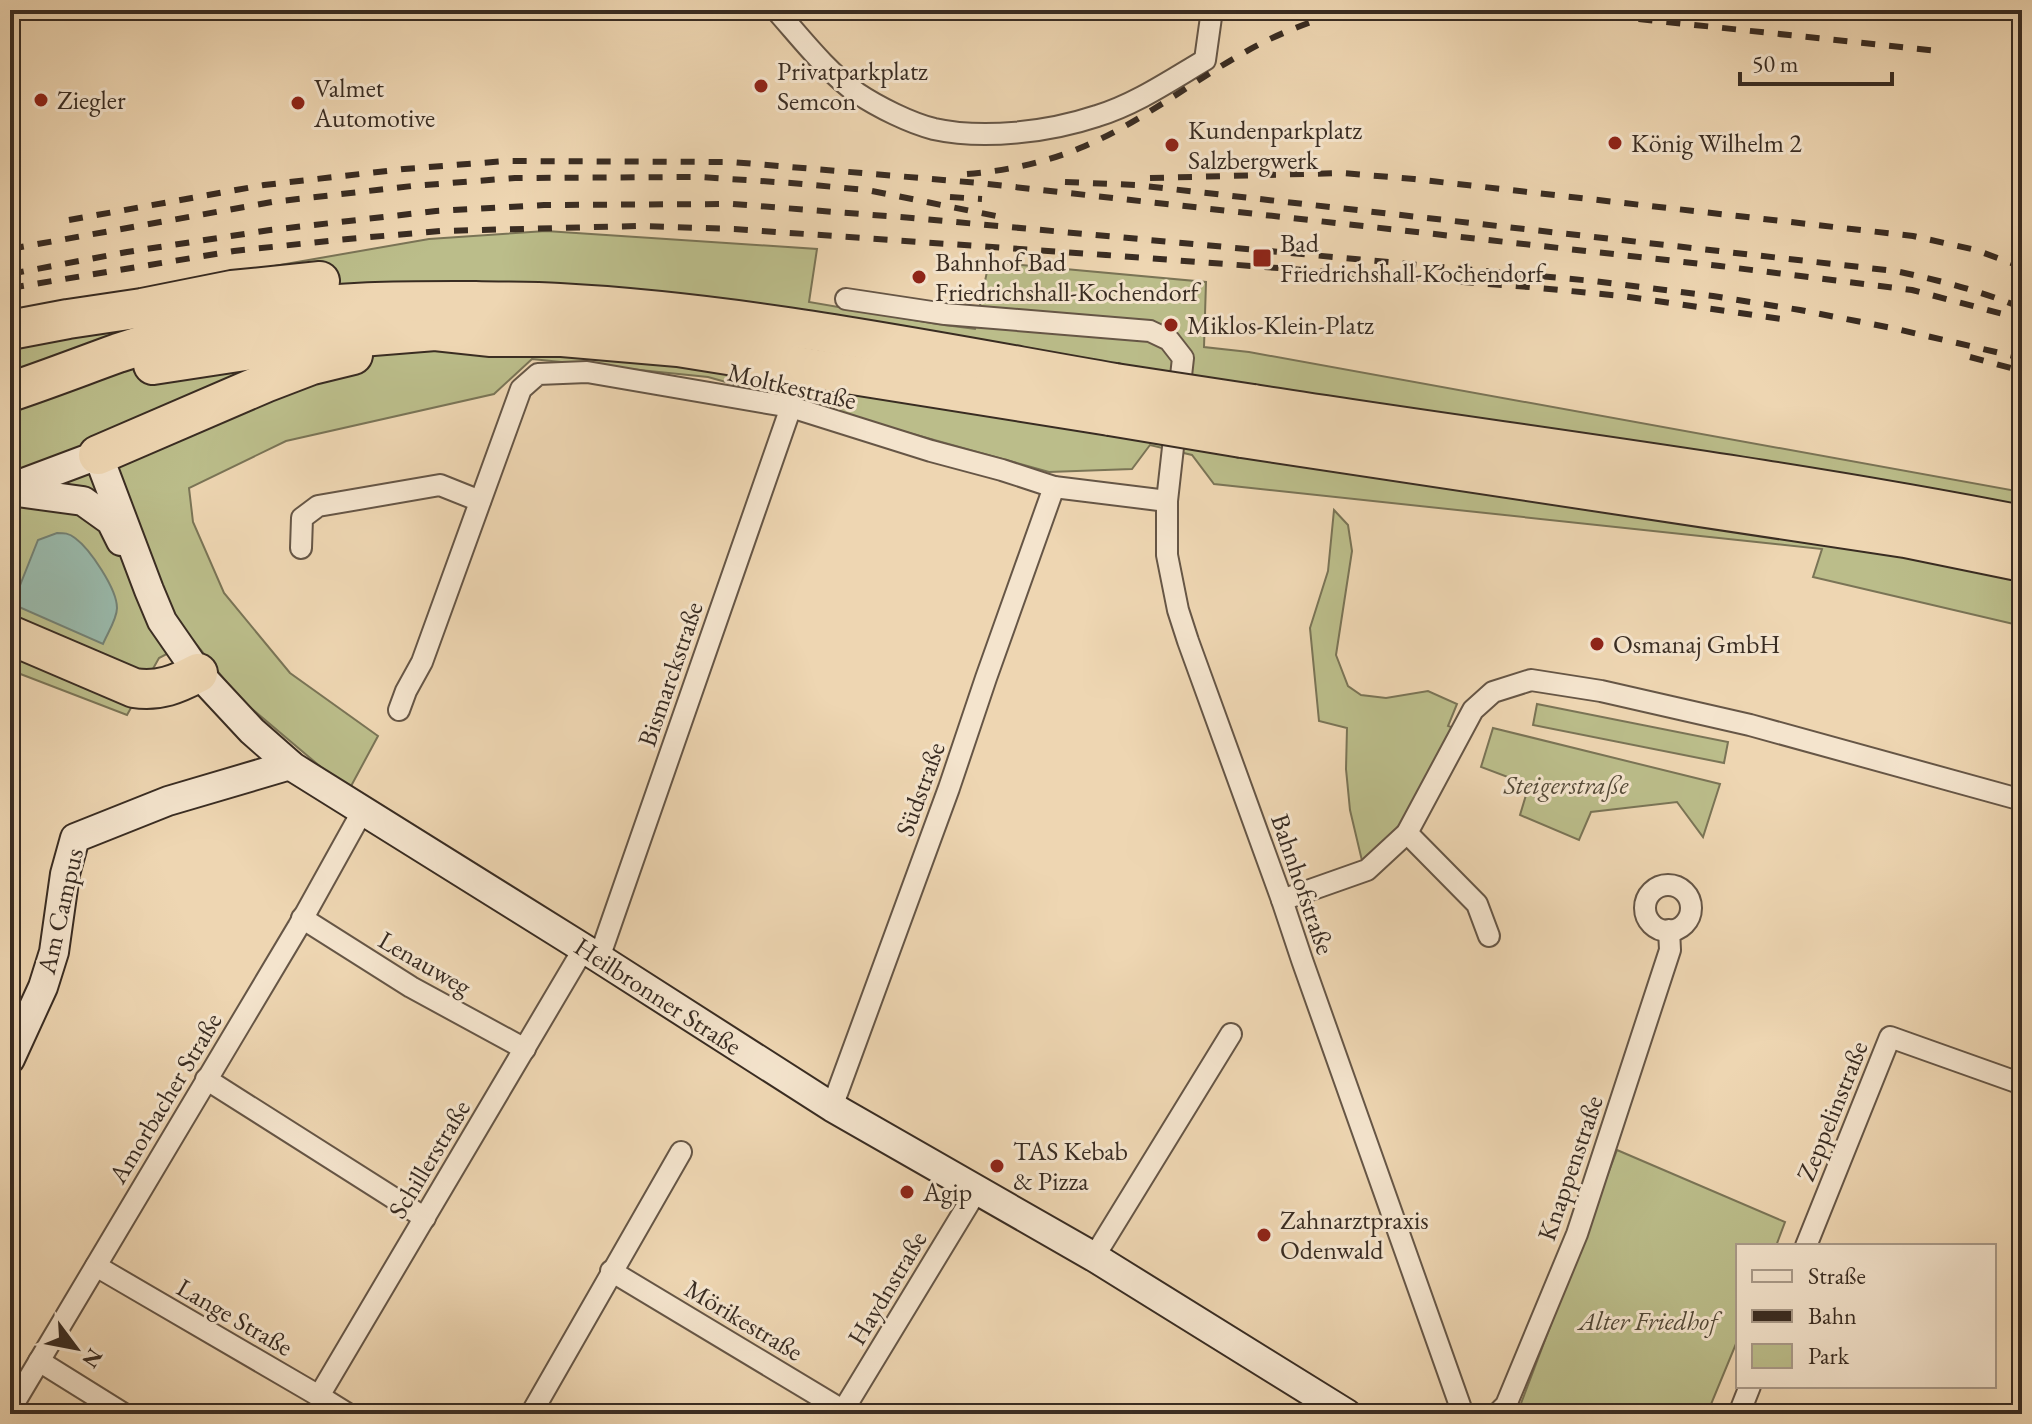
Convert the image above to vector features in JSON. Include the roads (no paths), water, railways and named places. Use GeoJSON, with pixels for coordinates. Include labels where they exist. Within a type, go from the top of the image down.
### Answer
{"type":"FeatureCollection","features":[{"type":"Feature","properties":{"kind":"highway"},"geometry":{"type":"LineString","coordinates":[[10,330],[232,290],[323,281],[550,285],[611,306]]}},
{"type":"Feature","properties":{"kind":"highway"},"geometry":{"type":"LineString","coordinates":[[10,392],[118,353],[276,312],[406,301],[555,302],[815,331],[1112,400]]}},
{"type":"Feature","properties":{"kind":"highway"},"geometry":{"type":"LineString","coordinates":[[59,376],[120,371],[311,341],[435,331],[678,347],[1112,400],[1248,421],[1675,502],[1905,538],[2022,562]]}},
{"type":"Feature","properties":{"kind":"highway"},"geometry":{"type":"LineString","coordinates":[[98,455],[312,365],[373,350],[491,337]]}},
{"type":"Feature","properties":{"kind":"highway"},"geometry":{"type":"LineString","coordinates":[[1248,421],[1721,474],[1920,505],[2022,525]]}},
{"type":"Feature","properties":{"kind":"highway"},"geometry":{"type":"LineString","coordinates":[[10,635],[134,688],[152,690],[176,685],[198,673]]}},
{"type":"Feature","properties":{"kind":"main road"},"geometry":{"type":"LineString","coordinates":[[10,490],[98,455]]}},
{"type":"Feature","properties":{"kind":"main road","name":"Heilbronner Straße"},"geometry":{"type":"LineString","coordinates":[[98,455],[162,621],[198,673],[252,731],[290,765],[832,1107],[1094,1257],[1341,1412]]}},
{"type":"Feature","properties":{"kind":"main road"},"geometry":{"type":"LineString","coordinates":[[10,490],[83,501],[111,521],[149,590]]}},
{"type":"Feature","properties":{"kind":"main road","name":"Am Campus"},"geometry":{"type":"LineString","coordinates":[[10,1059],[43,987],[54,952],[65,874],[75,838],[168,801],[290,765]]}},
{"type":"Feature","properties":{"kind":"street"},"geometry":{"type":"LineString","coordinates":[[776,10],[828,68],[857,93],[890,112],[933,128],[976,134],[1057,126],[1098,116],[1132,101],[1205,60],[1212,10]]}},
{"type":"Feature","properties":{"kind":"street","name":"Bahnhofstraße"},"geometry":{"type":"LineString","coordinates":[[846,299],[945,314],[1150,331],[1169,340],[1183,358],[1167,501],[1167,555],[1178,610],[1463,1414]]}},
{"type":"Feature","properties":{"kind":"street","name":"Moltkestraße"},"geometry":{"type":"LineString","coordinates":[[399,710],[422,662],[521,389],[538,374],[587,372],[791,407],[1054,487],[1167,501]]}},
{"type":"Feature","properties":{"kind":"street","name":"Bismarckstraße"},"geometry":{"type":"LineString","coordinates":[[592,953],[791,407]]}},
{"type":"Feature","properties":{"kind":"street"},"geometry":{"type":"LineString","coordinates":[[301,548],[302,518],[318,506],[440,485],[480,501]]}},
{"type":"Feature","properties":{"kind":"street","name":"Südstraße"},"geometry":{"type":"LineString","coordinates":[[832,1107],[949,788],[1054,487]]}},
{"type":"Feature","properties":{"kind":"street"},"geometry":{"type":"LineString","coordinates":[[1282,900],[1367,870],[1407,833],[1473,710],[1493,692],[1531,680],[1601,691],[1750,725],[2022,800]]}},
{"type":"Feature","properties":{"kind":"street","name":"Amorbacher Straße"},"geometry":{"type":"LineString","coordinates":[[10,1410],[363,810]]}},
{"type":"Feature","properties":{"kind":"street"},"geometry":{"type":"LineString","coordinates":[[1407,833],[1477,904],[1489,936]]}},
{"type":"Feature","properties":{"kind":"street","name":"Lenauweg"},"geometry":{"type":"LineString","coordinates":[[302,918],[411,987],[525,1049]]}},
{"type":"Feature","properties":{"kind":"street","name":"Knappenstraße"},"geometry":{"type":"LineString","coordinates":[[1497,1414],[1506,1405],[1577,1234],[1670,950],[1669,930]]}},
{"type":"Feature","properties":{"kind":"street","name":"Schillerstraße"},"geometry":{"type":"LineString","coordinates":[[319,1396],[525,1049],[592,953]]}},
{"type":"Feature","properties":{"kind":"street"},"geometry":{"type":"LineString","coordinates":[[1094,1257],[1231,1034]]}},
{"type":"Feature","properties":{"kind":"street","name":"Zeppelinstraße"},"geometry":{"type":"LineString","coordinates":[[1807,1244],[1890,1037],[2022,1084]]}},
{"type":"Feature","properties":{"kind":"street"},"geometry":{"type":"LineString","coordinates":[[206,1079],[425,1218]]}},
{"type":"Feature","properties":{"kind":"street"},"geometry":{"type":"LineString","coordinates":[[531,1414],[681,1152]]}},
{"type":"Feature","properties":{"kind":"street","name":"Haydnstraße"},"geometry":{"type":"LineString","coordinates":[[845,1413],[977,1190]]}},
{"type":"Feature","properties":{"kind":"street","name":"Lange Straße"},"geometry":{"type":"LineString","coordinates":[[96,1266],[348,1414]]}},
{"type":"Feature","properties":{"kind":"street","name":"Mörikestraße"},"geometry":{"type":"LineString","coordinates":[[611,1271],[845,1413]]}},
{"type":"Feature","properties":{"kind":"street"},"geometry":{"type":"LineString","coordinates":[[39,1361],[124,1414]]}},
{"type":"Feature","properties":{"kind":"street"},"geometry":{"type":"LineString","coordinates":[[1739,1414],[1749,1388]]}},
{"type":"Feature","properties":{"kind":"railway"},"geometry":{"type":"LineString","coordinates":[[967,174],[1024,166],[1080,148],[1149,112],[1260,44],[1345,10]]}},
{"type":"Feature","properties":{"kind":"railway"},"geometry":{"type":"LineString","coordinates":[[1555,10],[1938,51]]}},
{"type":"Feature","properties":{"kind":"railway"},"geometry":{"type":"LineString","coordinates":[[69,220],[264,185],[404,169],[506,161],[732,162],[979,183],[1720,266],[1912,290],[2022,319]]}},
{"type":"Feature","properties":{"kind":"railway"},"geometry":{"type":"LineString","coordinates":[[1150,178],[1342,173],[1414,179],[1913,236],[1976,250],[2022,267]]}},
{"type":"Feature","properties":{"kind":"railway"},"geometry":{"type":"LineString","coordinates":[[10,249],[272,202],[515,178],[699,177],[791,183],[867,190],[1001,217]]}},
{"type":"Feature","properties":{"kind":"railway"},"geometry":{"type":"LineString","coordinates":[[1065,182],[1136,185],[1895,271],[1960,286],[2022,308]]}},
{"type":"Feature","properties":{"kind":"railway"},"geometry":{"type":"LineString","coordinates":[[950,197],[982,199]]}},
{"type":"Feature","properties":{"kind":"railway"},"geometry":{"type":"LineString","coordinates":[[10,274],[270,230],[436,211],[544,205],[733,204],[1593,281],[1800,310],[2022,358]]}},
{"type":"Feature","properties":{"kind":"railway"},"geometry":{"type":"LineString","coordinates":[[10,288],[234,251],[337,240],[440,231],[638,226],[734,229],[1529,287],[1622,296],[1782,319]]}},
{"type":"Feature","properties":{"kind":"railway"},"geometry":{"type":"LineString","coordinates":[[2015,279],[2022,282]]}},
{"type":"Feature","properties":{"kind":"railway"},"geometry":{"type":"LineString","coordinates":[[1970,357],[2022,371]]}},
{"type":"Feature","properties":{"kind":"place","name":"Privatparkplatz Semcon"},"geometry":{"type":"Point","coordinates":[761,86]}},
{"type":"Feature","properties":{"kind":"place","name":"Ziegler"},"geometry":{"type":"Point","coordinates":[41,100]}},
{"type":"Feature","properties":{"kind":"place","name":"Valmet Automotive"},"geometry":{"type":"Point","coordinates":[298,103]}},
{"type":"Feature","properties":{"kind":"place","name":"König Wilhelm 2"},"geometry":{"type":"Point","coordinates":[1615,143]}},
{"type":"Feature","properties":{"kind":"place","name":"Kundenparkplatz Salzbergwerk"},"geometry":{"type":"Point","coordinates":[1172,145]}},
{"type":"Feature","properties":{"kind":"place","name":"Bad Friedrichshall-Kochendorf"},"geometry":{"type":"Point","coordinates":[1262,258]}},
{"type":"Feature","properties":{"kind":"place","name":"Bahnhof Bad Friedrichshall-Kochendorf"},"geometry":{"type":"Point","coordinates":[919,277]}},
{"type":"Feature","properties":{"kind":"place","name":"Miklos-Klein-Platz"},"geometry":{"type":"Point","coordinates":[1171,325]}},
{"type":"Feature","properties":{"kind":"place","name":"Osmanaj GmbH"},"geometry":{"type":"Point","coordinates":[1597,644]}},
{"type":"Feature","properties":{"kind":"place","name":"TAS Kebab & Pizza"},"geometry":{"type":"Point","coordinates":[997,1166]}},
{"type":"Feature","properties":{"kind":"place","name":"Agip"},"geometry":{"type":"Point","coordinates":[907,1192]}},
{"type":"Feature","properties":{"kind":"place","name":"Zahnarztpraxis Odenwald"},"geometry":{"type":"Point","coordinates":[1264,1235]}},
{"type":"Feature","properties":{"kind":"park label","name":"Steigerstraße"},"geometry":{"type":"Point","coordinates":[1566,785]}},
{"type":"Feature","properties":{"kind":"park label","name":"Alter Friedhof"},"geometry":{"type":"Point","coordinates":[1648,1321]}}]}
